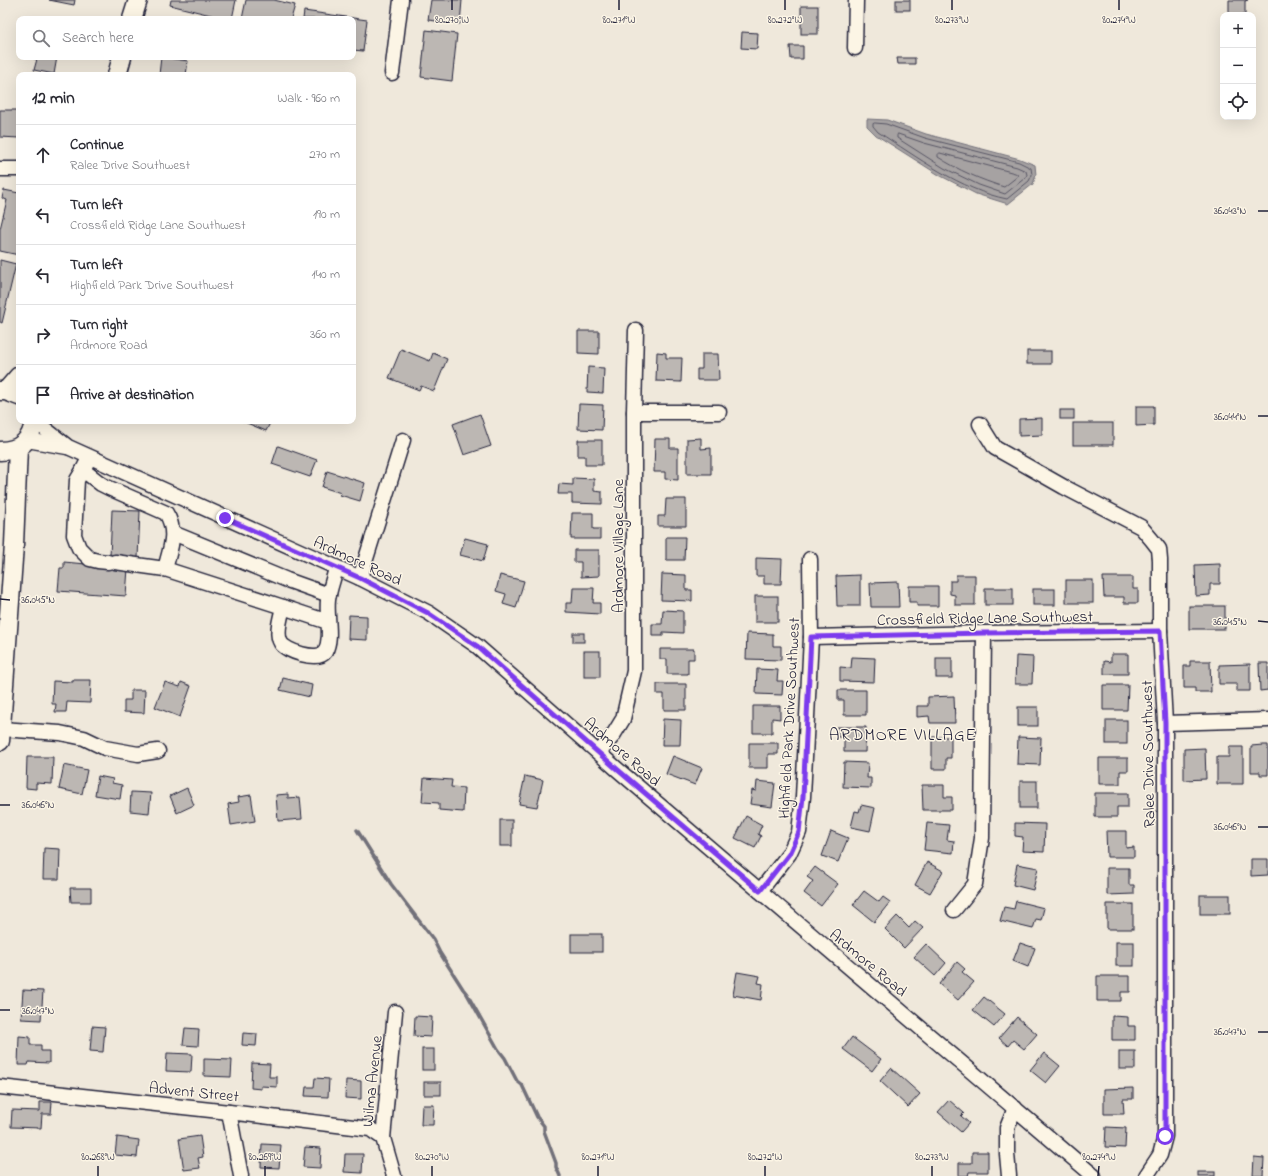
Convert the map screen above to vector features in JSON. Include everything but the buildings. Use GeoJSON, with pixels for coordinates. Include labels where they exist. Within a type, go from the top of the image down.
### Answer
{"type":"FeatureCollection","features":[{"type":"Feature","properties":{"kind":"main road"},"geometry":{"type":"LineString","coordinates":[[133,16],[138,0]]}},
{"type":"Feature","properties":{"kind":"main road"},"geometry":{"type":"LineString","coordinates":[[118,72],[121,60]]}},
{"type":"Feature","properties":{"kind":"main road"},"geometry":{"type":"LineString","coordinates":[[8,393],[16,381]]}},
{"type":"Feature","properties":{"kind":"main road"},"geometry":{"type":"LineString","coordinates":[[0,735],[6,574],[22,444],[34,424]]}},
{"type":"Feature","properties":{"kind":"main road"},"geometry":{"type":"LineString","coordinates":[[0,451],[8,451],[22,444]]}},
{"type":"Feature","properties":{"kind":"main road"},"geometry":{"type":"LineString","coordinates":[[0,456],[15,495]]}},
{"type":"Feature","properties":{"kind":"street"},"geometry":{"type":"LineString","coordinates":[[392,73],[401,0]]}},
{"type":"Feature","properties":{"kind":"street"},"geometry":{"type":"LineString","coordinates":[[855,48],[856,0]]}},
{"type":"Feature","properties":{"kind":"street"},"geometry":{"type":"LineString","coordinates":[[0,169],[16,169]]}},
{"type":"Feature","properties":{"kind":"street","name":"Ardmore Village Lane"},"geometry":{"type":"LineString","coordinates":[[599,752],[612,737],[623,719],[634,671],[634,412],[636,330]]}},
{"type":"Feature","properties":{"kind":"street"},"geometry":{"type":"LineString","coordinates":[[634,412],[719,412]]}},
{"type":"Feature","properties":{"kind":"street","name":"Ardmore Road"},"geometry":{"type":"LineString","coordinates":[[38,424],[68,447],[360,578],[428,613],[477,646],[760,891],[1094,1176]]}},
{"type":"Feature","properties":{"kind":"street","name":"Ralee Drive Southwest"},"geometry":{"type":"LineString","coordinates":[[980,424],[995,448],[1064,487],[1141,527],[1159,549],[1160,631],[1165,723],[1165,1136],[1160,1155],[1146,1176]]}},
{"type":"Feature","properties":{"kind":"street"},"geometry":{"type":"LineString","coordinates":[[360,578],[403,440]]}},
{"type":"Feature","properties":{"kind":"street","name":"Ardmore Road"},"geometry":{"type":"LineString","coordinates":[[22,444],[68,447]]}},
{"type":"Feature","properties":{"kind":"street"},"geometry":{"type":"LineString","coordinates":[[89,456],[76,484],[74,535],[79,548],[90,558],[98,561],[165,569],[328,622]]}},
{"type":"Feature","properties":{"kind":"street"},"geometry":{"type":"LineString","coordinates":[[83,470],[101,484],[166,513],[170,520],[173,534],[165,569]]}},
{"type":"Feature","properties":{"kind":"street"},"geometry":{"type":"LineString","coordinates":[[173,534],[287,580],[329,594]]}},
{"type":"Feature","properties":{"kind":"street","name":"Highfield Park Drive Southwest"},"geometry":{"type":"LineString","coordinates":[[760,891],[789,854],[799,832],[803,797],[811,637],[810,559]]}},
{"type":"Feature","properties":{"kind":"street"},"geometry":{"type":"LineString","coordinates":[[283,607],[279,628],[281,643],[285,647],[303,655],[318,657],[323,654],[329,641],[328,600],[336,568]]}},
{"type":"Feature","properties":{"kind":"street","name":"Crossfield Ridge Lane Southwest"},"geometry":{"type":"LineString","coordinates":[[811,637],[1160,631]]}},
{"type":"Feature","properties":{"kind":"street"},"geometry":{"type":"LineString","coordinates":[[954,910],[975,884],[982,838],[984,633]]}},
{"type":"Feature","properties":{"kind":"street"},"geometry":{"type":"LineString","coordinates":[[1165,723],[1268,720]]}},
{"type":"Feature","properties":{"kind":"street"},"geometry":{"type":"LineString","coordinates":[[0,735],[60,733],[84,738],[105,748],[138,754],[158,751]]}},
{"type":"Feature","properties":{"kind":"street","name":"Wilma Avenue"},"geometry":{"type":"LineString","coordinates":[[394,1176],[383,1138],[395,1012]]}},
{"type":"Feature","properties":{"kind":"street","name":"Advent Street"},"geometry":{"type":"LineString","coordinates":[[0,1087],[370,1129],[383,1138]]}},
{"type":"Feature","properties":{"kind":"street"},"geometry":{"type":"LineString","coordinates":[[1009,1176],[1007,1128],[1014,1108]]}},
{"type":"Feature","properties":{"kind":"street"},"geometry":{"type":"LineString","coordinates":[[229,1112],[241,1176]]}},
{"type":"Feature","properties":{"kind":"water"},"geometry":{"type":"Polygon","coordinates":[[[867,119],[887,120],[926,134],[1020,159],[1035,165],[1036,175],[1033,184],[1008,204],[976,194],[939,175],[876,135],[867,126],[867,119]]]}},
{"type":"Feature","properties":{"kind":"waterway"},"geometry":{"type":"LineString","coordinates":[[357,830],[391,884],[433,939],[440,953],[467,994],[498,1049],[505,1058],[517,1081],[522,1085],[537,1117],[544,1126],[544,1131],[560,1176]]}},
{"type":"Feature","properties":{"kind":"district","name":"ARDMORE VILLAGE"},"geometry":{"type":"Point","coordinates":[903,734]}},
{"type":"Feature","properties":{"kind":"route"},"geometry":{"type":"LineString","coordinates":[[225,518],[360,578],[428,613],[477,646],[618,770],[760,891],[789,854],[799,832],[803,797],[811,637],[1160,631],[1165,723],[1165,1136]]}}]}
